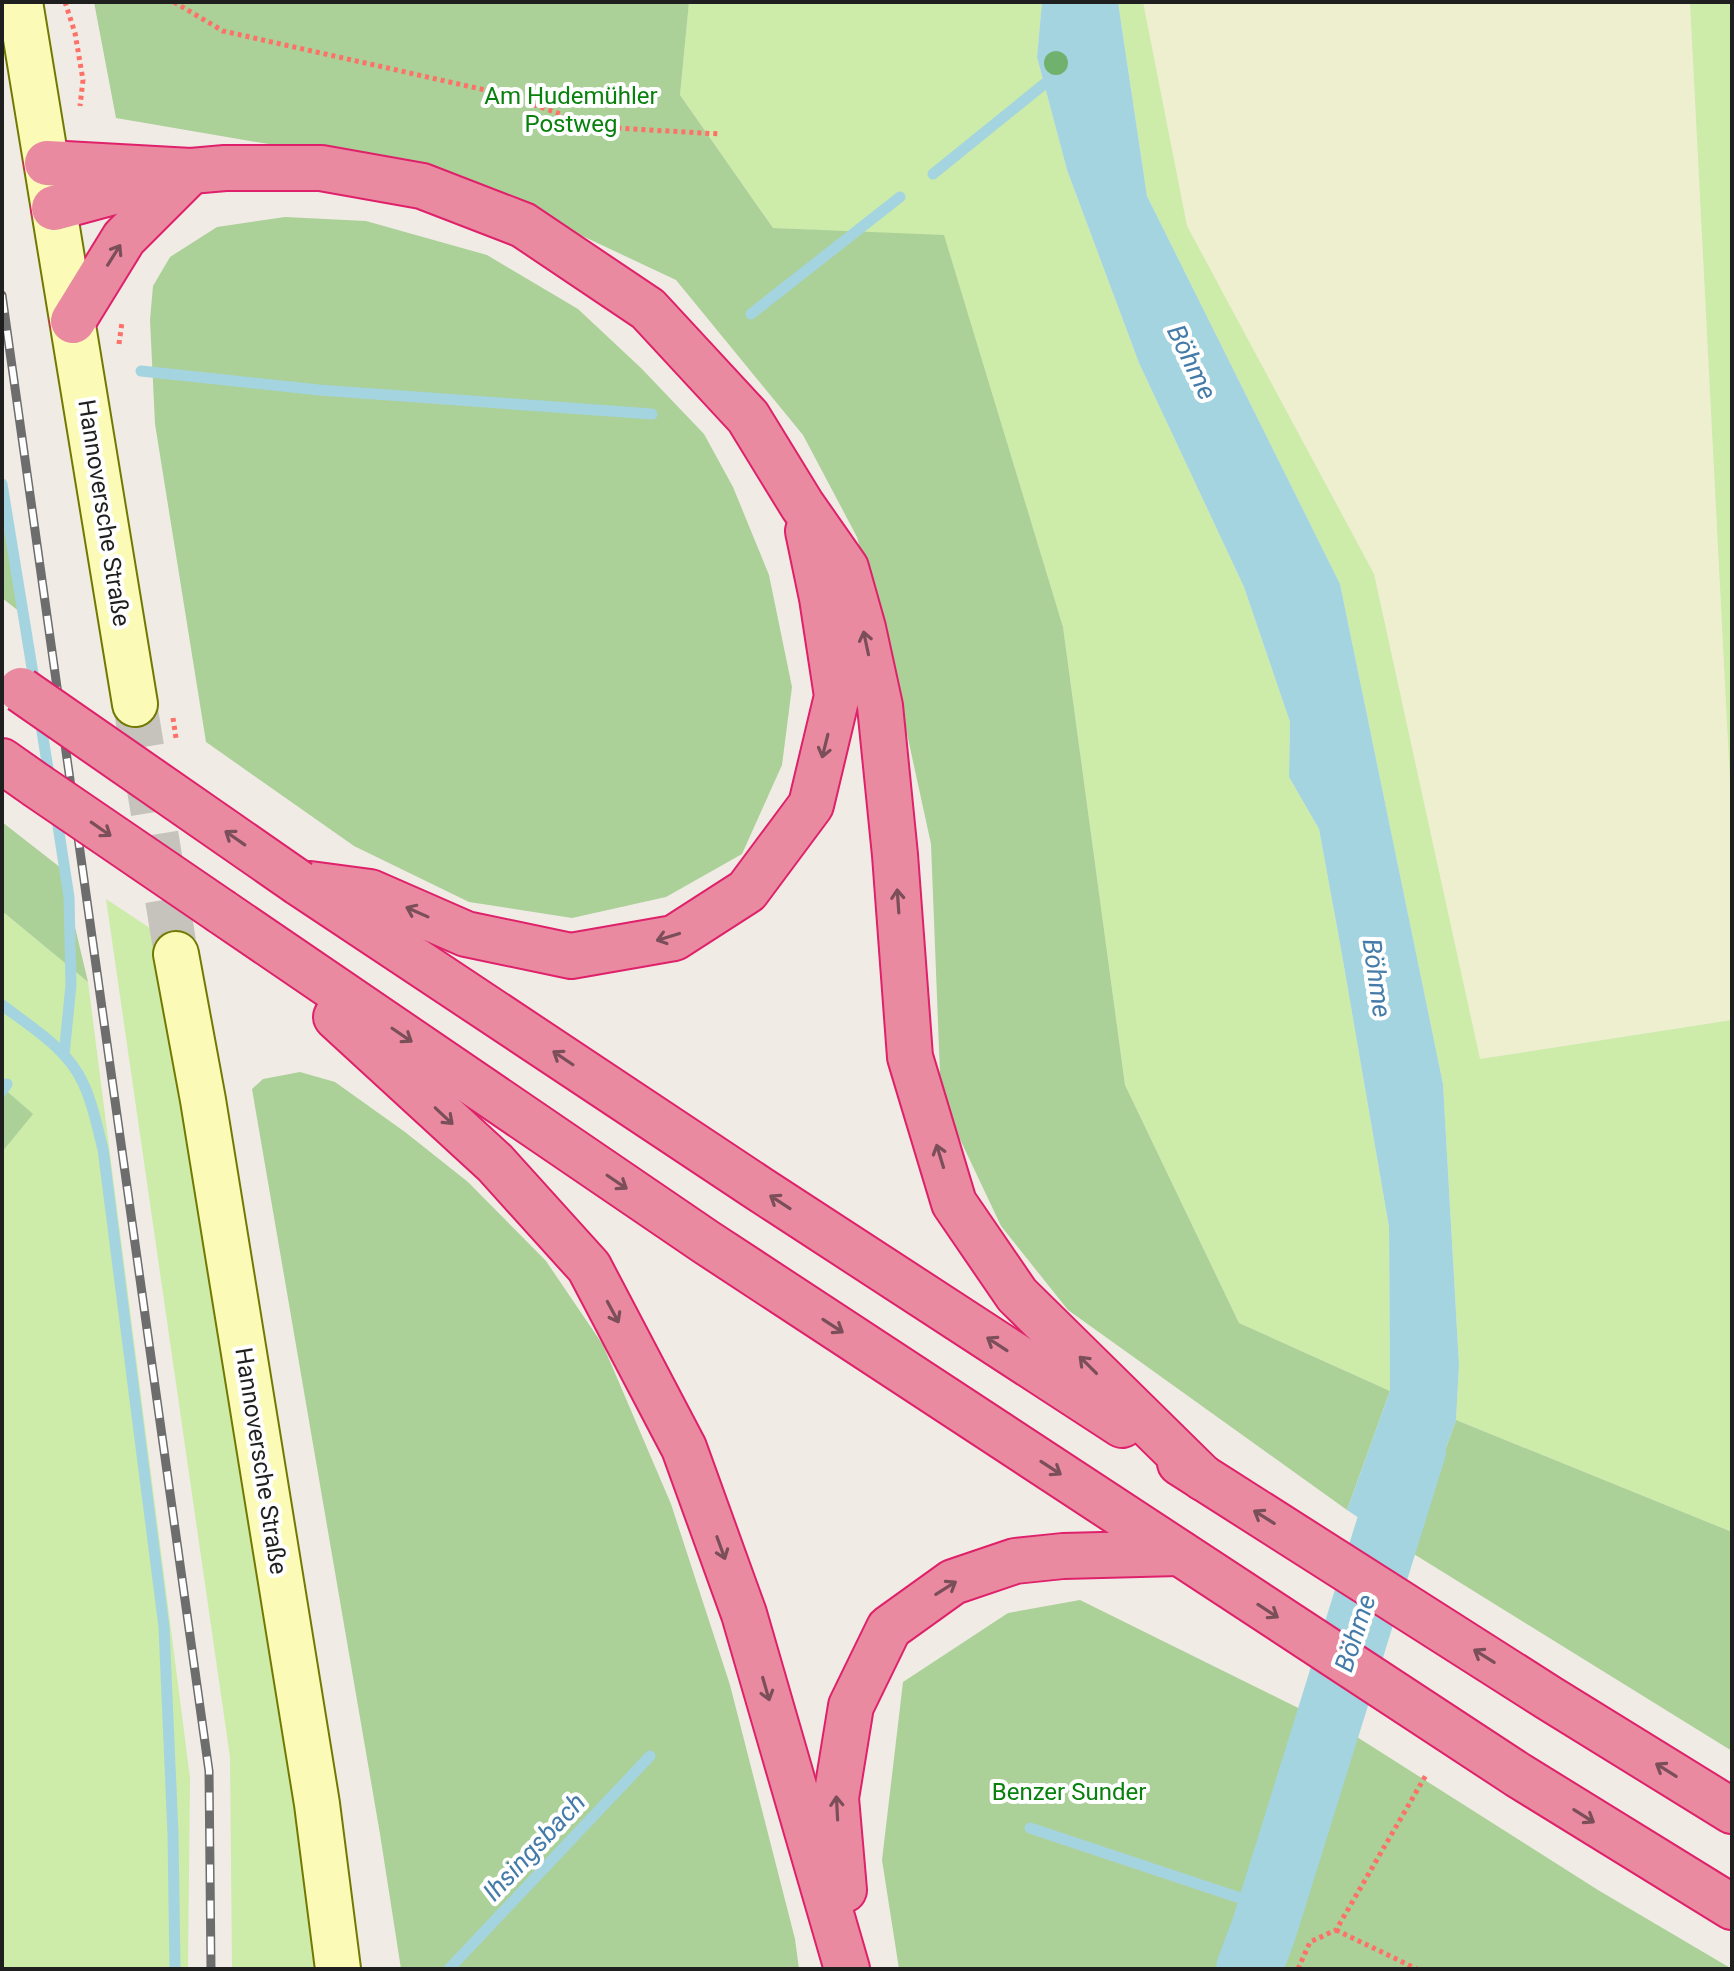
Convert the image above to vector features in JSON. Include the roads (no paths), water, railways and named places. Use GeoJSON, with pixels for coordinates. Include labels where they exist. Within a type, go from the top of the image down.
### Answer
{"type":"FeatureCollection","features":[{"type":"Feature","properties":{"kind":"highway"},"geometry":{"type":"LineString","coordinates":[[47,163],[191,171],[321,168],[422,186],[523,225],[648,309],[748,417],[802,505],[846,568],[863,628],[880,706],[910,1057],[954,1203],[1017,1295],[1203,1478]]}},
{"type":"Feature","properties":{"kind":"highway"},"geometry":{"type":"LineString","coordinates":[[54,208],[191,171]]}},
{"type":"Feature","properties":{"kind":"highway"},"geometry":{"type":"LineString","coordinates":[[73,321],[124,238],[191,171]]}},
{"type":"Feature","properties":{"kind":"highway"},"geometry":{"type":"LineString","coordinates":[[299,883],[370,892],[466,934],[571,956],[674,938],[747,891],[811,805],[837,696],[822,598],[802,505]]}},
{"type":"Feature","properties":{"kind":"highway"},"geometry":{"type":"LineString","coordinates":[[12,684],[299,883],[758,1188],[1203,1478],[1732,1811]]}},
{"type":"Feature","properties":{"kind":"highway"},"geometry":{"type":"LineString","coordinates":[[19,773],[706,1242],[1518,1775],[1732,1907]]}},
{"type":"Feature","properties":{"kind":"highway"},"geometry":{"type":"LineString","coordinates":[[222,912],[495,1163],[589,1267],[684,1448],[744,1614],[849,1969]]}},
{"type":"Feature","properties":{"kind":"highway"},"geometry":{"type":"LineString","coordinates":[[849,1969],[836,1798],[851,1706],[889,1628],[953,1582],[1015,1561],[1063,1556],[1179,1553]]}},
{"type":"Feature","properties":{"kind":"main road","name":"Hannoversche Straße"},"geometry":{"type":"LineString","coordinates":[[20,2],[135,704]]}},
{"type":"Feature","properties":{"kind":"main road","name":"Hannoversche Straße"},"geometry":{"type":"LineString","coordinates":[[176,954],[203,1100],[317,1804],[338,1969]]}},
{"type":"Feature","properties":{"kind":"water"},"geometry":{"type":"Polygon","coordinates":[[[1042,2],[1118,2],[1147,196],[1340,584],[1443,1084],[1459,1365],[1456,1420],[1409,1551],[1347,1510],[1390,1391],[1389,1227],[1319,829],[1289,777],[1290,722],[1244,587],[1139,363],[1067,170],[1037,57],[1042,2]]]}},
{"type":"Feature","properties":{"kind":"waterway"},"geometry":{"type":"LineString","coordinates":[[933,174],[1048,81],[1055,79]]}},
{"type":"Feature","properties":{"kind":"waterway"},"geometry":{"type":"LineString","coordinates":[[751,314],[900,197]]}},
{"type":"Feature","properties":{"kind":"waterway"},"geometry":{"type":"LineString","coordinates":[[141,371],[319,390],[652,414]]}},
{"type":"Feature","properties":{"kind":"waterway"},"geometry":{"type":"LineString","coordinates":[[2,484],[35,686]]}},
{"type":"Feature","properties":{"kind":"waterway"},"geometry":{"type":"LineString","coordinates":[[40,719],[50,781]]}},
{"type":"Feature","properties":{"kind":"waterway"},"geometry":{"type":"LineString","coordinates":[[56,813],[69,897],[71,985],[64,1055]]}},
{"type":"Feature","properties":{"kind":"waterway"},"geometry":{"type":"LineString","coordinates":[[2,1005],[48,1040],[76,1071],[90,1099],[103,1149],[164,1627],[175,1969]]}},
{"type":"Feature","properties":{"kind":"waterway"},"geometry":{"type":"LineString","coordinates":[[2,1091],[7,1084]]}},
{"type":"Feature","properties":{"kind":"waterway","name":"Böhme"},"geometry":{"type":"LineString","coordinates":[[1249,1969],[1413,1450]]}},
{"type":"Feature","properties":{"kind":"waterway","name":"Ihsingsbach"},"geometry":{"type":"LineString","coordinates":[[449,1969],[650,1756]]}},
{"type":"Feature","properties":{"kind":"waterway","name":"Ihsingsbach"},"geometry":{"type":"LineString","coordinates":[[1030,1828],[1270,1908]]}},
{"type":"Feature","properties":{"kind":"tunnel"},"geometry":{"type":"LineString","coordinates":[[135,704],[176,954]]}},
{"type":"Feature","properties":{"kind":"railway"},"geometry":{"type":"LineString","coordinates":[[2,295],[209,1771],[211,1969]]}},
{"type":"Feature","properties":{"kind":"park label","name":"Am Hudemühler Postweg"},"geometry":{"type":"Point","coordinates":[571,110]}},
{"type":"Feature","properties":{"kind":"park label","name":"Benzer Sunder"},"geometry":{"type":"Point","coordinates":[1069,1792]}}]}
